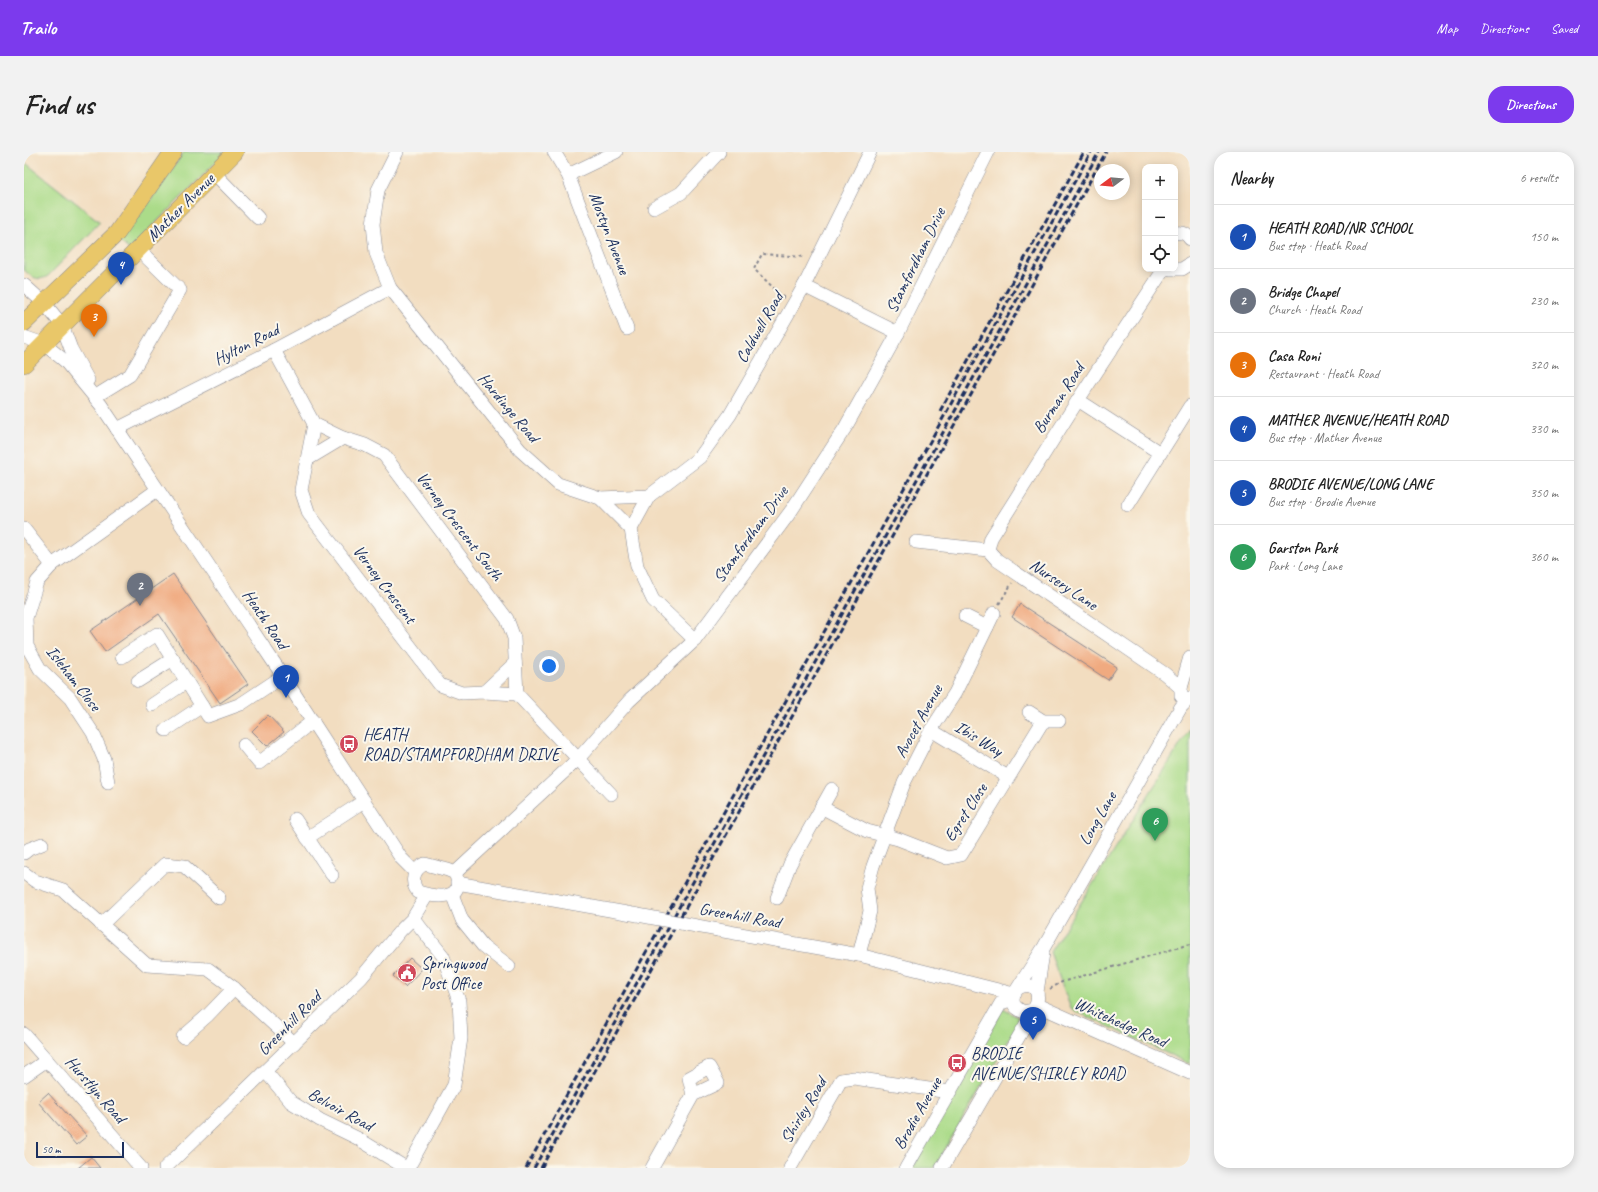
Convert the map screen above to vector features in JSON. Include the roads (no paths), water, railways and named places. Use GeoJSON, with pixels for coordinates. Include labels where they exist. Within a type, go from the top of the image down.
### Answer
{"type":"FeatureCollection","features":[{"type":"Feature","properties":{"kind":"main road","name":"Mather Avenue"},"geometry":{"type":"LineString","coordinates":[[24,323],[117,233],[173,152]]}},
{"type":"Feature","properties":{"kind":"main road","name":"Mather Avenue"},"geometry":{"type":"LineString","coordinates":[[24,364],[235,152]]}},
{"type":"Feature","properties":{"kind":"street","name":"Hardinge Road"},"geometry":{"type":"LineString","coordinates":[[397,152],[378,190],[373,224],[376,253],[390,288],[520,450],[558,484],[600,498],[631,530]]}},
{"type":"Feature","properties":{"kind":"street","name":"Mostyn Avenue"},"geometry":{"type":"LineString","coordinates":[[554,152],[568,175],[627,329]]}},
{"type":"Feature","properties":{"kind":"street"},"geometry":{"type":"LineString","coordinates":[[568,175],[616,152]]}},
{"type":"Feature","properties":{"kind":"street"},"geometry":{"type":"LineString","coordinates":[[654,208],[681,193],[719,152]]}},
{"type":"Feature","properties":{"kind":"street","name":"Caldwell Road"},"geometry":{"type":"LineString","coordinates":[[631,530],[649,496],[700,457],[730,415],[804,286],[870,152]]}},
{"type":"Feature","properties":{"kind":"street","name":"Stamfordham Drive"},"geometry":{"type":"LineString","coordinates":[[455,883],[578,759],[629,701],[695,640],[791,511],[845,428],[898,333],[988,152]]}},
{"type":"Feature","properties":{"kind":"street"},"geometry":{"type":"LineString","coordinates":[[214,173],[258,218]]}},
{"type":"Feature","properties":{"kind":"street"},"geometry":{"type":"LineString","coordinates":[[98,400],[130,375],[180,290],[138,249]]}},
{"type":"Feature","properties":{"kind":"street"},"geometry":{"type":"LineString","coordinates":[[1178,269],[1182,269],[1190,264]]}},
{"type":"Feature","properties":{"kind":"street","name":"Burman Road"},"geometry":{"type":"LineString","coordinates":[[988,550],[991,538],[1078,400],[1162,272]]}},
{"type":"Feature","properties":{"kind":"street","name":"Heath Road"},"geometry":{"type":"LineString","coordinates":[[24,285],[44,304],[62,325],[71,349],[98,400],[313,721],[401,858],[415,872]]}},
{"type":"Feature","properties":{"kind":"street"},"geometry":{"type":"LineString","coordinates":[[804,286],[898,333]]}},
{"type":"Feature","properties":{"kind":"street","name":"Hylton Road"},"geometry":{"type":"LineString","coordinates":[[117,429],[274,350],[390,288]]}},
{"type":"Feature","properties":{"kind":"street","name":"Heath Road"},"geometry":{"type":"LineString","coordinates":[[24,337],[44,344],[65,361],[98,400]]}},
{"type":"Feature","properties":{"kind":"street"},"geometry":{"type":"LineString","coordinates":[[274,350],[314,424]]}},
{"type":"Feature","properties":{"kind":"street"},"geometry":{"type":"LineString","coordinates":[[1078,400],[1160,453]]}},
{"type":"Feature","properties":{"kind":"street"},"geometry":{"type":"LineString","coordinates":[[1128,505],[1190,406]]}},
{"type":"Feature","properties":{"kind":"street","name":"Verney Crescent South"},"geometry":{"type":"LineString","coordinates":[[314,424],[343,438],[365,445],[384,455],[507,619],[514,638],[516,694]]}},
{"type":"Feature","properties":{"kind":"street","name":"Verney Crescent"},"geometry":{"type":"LineString","coordinates":[[314,424],[301,490],[309,514],[440,685],[462,693],[484,692],[516,694]]}},
{"type":"Feature","properties":{"kind":"street"},"geometry":{"type":"LineString","coordinates":[[308,459],[343,438]]}},
{"type":"Feature","properties":{"kind":"street","name":"Isleham Close"},"geometry":{"type":"LineString","coordinates":[[108,782],[104,759],[93,734],[70,698],[40,669],[27,646],[25,618],[37,582],[52,565],[157,490]]}},
{"type":"Feature","properties":{"kind":"street"},"geometry":{"type":"LineString","coordinates":[[600,498],[649,496]]}},
{"type":"Feature","properties":{"kind":"street"},"geometry":{"type":"LineString","coordinates":[[24,529],[52,565]]}},
{"type":"Feature","properties":{"kind":"street"},"geometry":{"type":"LineString","coordinates":[[631,530],[637,566],[653,600],[695,640]]}},
{"type":"Feature","properties":{"kind":"street"},"geometry":{"type":"LineString","coordinates":[[916,542],[988,550]]}},
{"type":"Feature","properties":{"kind":"street","name":"Nursery Lane"},"geometry":{"type":"LineString","coordinates":[[988,550],[996,560],[1165,674],[1181,688]]}},
{"type":"Feature","properties":{"kind":"street","name":"Avocet Avenue"},"geometry":{"type":"LineString","coordinates":[[859,955],[870,911],[867,888],[873,866],[904,783],[931,730],[955,693],[994,613]]}},
{"type":"Feature","properties":{"kind":"street"},"geometry":{"type":"LineString","coordinates":[[964,616],[987,627]]}},
{"type":"Feature","properties":{"kind":"street"},"geometry":{"type":"LineString","coordinates":[[122,657],[157,634],[208,716],[241,704],[283,676]]}},
{"type":"Feature","properties":{"kind":"street","name":"Long Lane"},"geometry":{"type":"LineString","coordinates":[[1015,993],[1044,947],[1185,703],[1181,688],[1190,657]]}},
{"type":"Feature","properties":{"kind":"street"},"geometry":{"type":"LineString","coordinates":[[138,681],[173,659]]}},
{"type":"Feature","properties":{"kind":"street"},"geometry":{"type":"LineString","coordinates":[[484,692],[515,663]]}},
{"type":"Feature","properties":{"kind":"street"},"geometry":{"type":"LineString","coordinates":[[152,705],[186,682]]}},
{"type":"Feature","properties":{"kind":"street"},"geometry":{"type":"LineString","coordinates":[[516,694],[611,794]]}},
{"type":"Feature","properties":{"kind":"street"},"geometry":{"type":"LineString","coordinates":[[166,730],[202,706]]}},
{"type":"Feature","properties":{"kind":"street"},"geometry":{"type":"LineString","coordinates":[[1030,712],[1043,721],[1059,721]]}},
{"type":"Feature","properties":{"kind":"street"},"geometry":{"type":"LineString","coordinates":[[244,745],[259,763],[313,721]]}},
{"type":"Feature","properties":{"kind":"street","name":"Egret Close"},"geometry":{"type":"LineString","coordinates":[[884,835],[946,858],[961,855],[1043,721]]}},
{"type":"Feature","properties":{"kind":"street","name":"Ibis Way"},"geometry":{"type":"LineString","coordinates":[[931,730],[1008,777]]}},
{"type":"Feature","properties":{"kind":"street"},"geometry":{"type":"LineString","coordinates":[[777,898],[790,864],[832,789]]}},
{"type":"Feature","properties":{"kind":"street"},"geometry":{"type":"LineString","coordinates":[[306,838],[364,801]]}},
{"type":"Feature","properties":{"kind":"street"},"geometry":{"type":"LineString","coordinates":[[821,807],[867,831],[884,835]]}},
{"type":"Feature","properties":{"kind":"street"},"geometry":{"type":"LineString","coordinates":[[295,819],[306,838],[332,875]]}},
{"type":"Feature","properties":{"kind":"street"},"geometry":{"type":"LineString","coordinates":[[24,853],[29,849],[42,844]]}},
{"type":"Feature","properties":{"kind":"street"},"geometry":{"type":"LineString","coordinates":[[101,925],[165,864],[184,866],[219,898]]}},
{"type":"Feature","properties":{"kind":"street"},"geometry":{"type":"LineString","coordinates":[[455,883],[444,897],[427,895],[418,892],[414,888],[413,880],[415,872],[419,867],[425,864],[448,870],[455,883],[462,920],[483,946],[509,966]]}},
{"type":"Feature","properties":{"kind":"street"},"geometry":{"type":"LineString","coordinates":[[24,873],[34,881],[63,890],[147,965],[208,968],[234,988],[294,1043]]}},
{"type":"Feature","properties":{"kind":"street","name":"Greenhill Road"},"geometry":{"type":"LineString","coordinates":[[455,883],[859,955],[1015,993],[1026,986],[1031,986],[1035,1001]]}},
{"type":"Feature","properties":{"kind":"street","name":"Greenhill Road"},"geometry":{"type":"LineString","coordinates":[[165,1168],[266,1072],[361,978],[400,931],[413,918],[427,895]]}},
{"type":"Feature","properties":{"kind":"street"},"geometry":{"type":"LineString","coordinates":[[407,1168],[454,1084],[462,1038],[459,1001],[443,956],[413,918]]}},
{"type":"Feature","properties":{"kind":"street","name":"Long Lane"},"geometry":{"type":"LineString","coordinates":[[1035,1001],[1044,947]]}},
{"type":"Feature","properties":{"kind":"street"},"geometry":{"type":"LineString","coordinates":[[183,1037],[208,1015],[234,988]]}},
{"type":"Feature","properties":{"kind":"street"},"geometry":{"type":"LineString","coordinates":[[1015,993],[1016,1007],[1019,1010],[1035,1001]]}},
{"type":"Feature","properties":{"kind":"street","name":"Brodie Avenue"},"geometry":{"type":"LineString","coordinates":[[906,1168],[1001,1003],[1015,993]]}},
{"type":"Feature","properties":{"kind":"street"},"geometry":{"type":"LineString","coordinates":[[942,1168],[1029,1019],[1035,1001]]}},
{"type":"Feature","properties":{"kind":"street","name":"Whitehedge Road"},"geometry":{"type":"LineString","coordinates":[[1035,1001],[1190,1073]]}},
{"type":"Feature","properties":{"kind":"street","name":"Hurstlyn Road"},"geometry":{"type":"LineString","coordinates":[[24,1034],[141,1168]]}},
{"type":"Feature","properties":{"kind":"street"},"geometry":{"type":"LineString","coordinates":[[24,1076],[47,1060]]}},
{"type":"Feature","properties":{"kind":"street","name":"Belvoir Road"},"geometry":{"type":"LineString","coordinates":[[266,1072],[291,1102],[320,1120],[357,1138],[407,1168]]}},
{"type":"Feature","properties":{"kind":"street","name":"Shirley Road"},"geometry":{"type":"LineString","coordinates":[[790,1168],[841,1080],[854,1078],[949,1092]]}},
{"type":"Feature","properties":{"kind":"street"},"geometry":{"type":"LineString","coordinates":[[652,1168],[693,1095]]}},
{"type":"Feature","properties":{"kind":"railway"},"geometry":{"type":"LineString","coordinates":[[940,411],[1084,152]]}},
{"type":"Feature","properties":{"kind":"railway"},"geometry":{"type":"LineString","coordinates":[[526,1168],[1091,152]]}},
{"type":"Feature","properties":{"kind":"railway"},"geometry":{"type":"LineString","coordinates":[[534,1168],[1099,152]]}},
{"type":"Feature","properties":{"kind":"railway"},"geometry":{"type":"LineString","coordinates":[[541,1168],[1106,152]]}},
{"type":"Feature","properties":{"kind":"place","name":"MATHER AVENUE/HEATH ROAD"},"geometry":{"type":"Point","coordinates":[121,285]}},
{"type":"Feature","properties":{"kind":"place","name":"Casa Roni"},"geometry":{"type":"Point","coordinates":[94,337]}},
{"type":"Feature","properties":{"kind":"place","name":"Bridge Chapel"},"geometry":{"type":"Point","coordinates":[140,606]}},
{"type":"Feature","properties":{"kind":"place","name":"HEATH ROAD/NR SCHOOL"},"geometry":{"type":"Point","coordinates":[286,698]}},
{"type":"Feature","properties":{"kind":"place","name":"HEATH ROAD/STAMPFORDHAM DRIVE"},"geometry":{"type":"Point","coordinates":[349,744]}},
{"type":"Feature","properties":{"kind":"place","name":"Garston Park"},"geometry":{"type":"Point","coordinates":[1155,841]}},
{"type":"Feature","properties":{"kind":"place","name":"Springwood Post Office"},"geometry":{"type":"Point","coordinates":[407,973]}},
{"type":"Feature","properties":{"kind":"place","name":"BRODIE AVENUE/LONG LANE"},"geometry":{"type":"Point","coordinates":[1033,1040]}},
{"type":"Feature","properties":{"kind":"place","name":"BRODIE AVENUE/SHIRLEY ROAD"},"geometry":{"type":"Point","coordinates":[957,1063]}}]}
